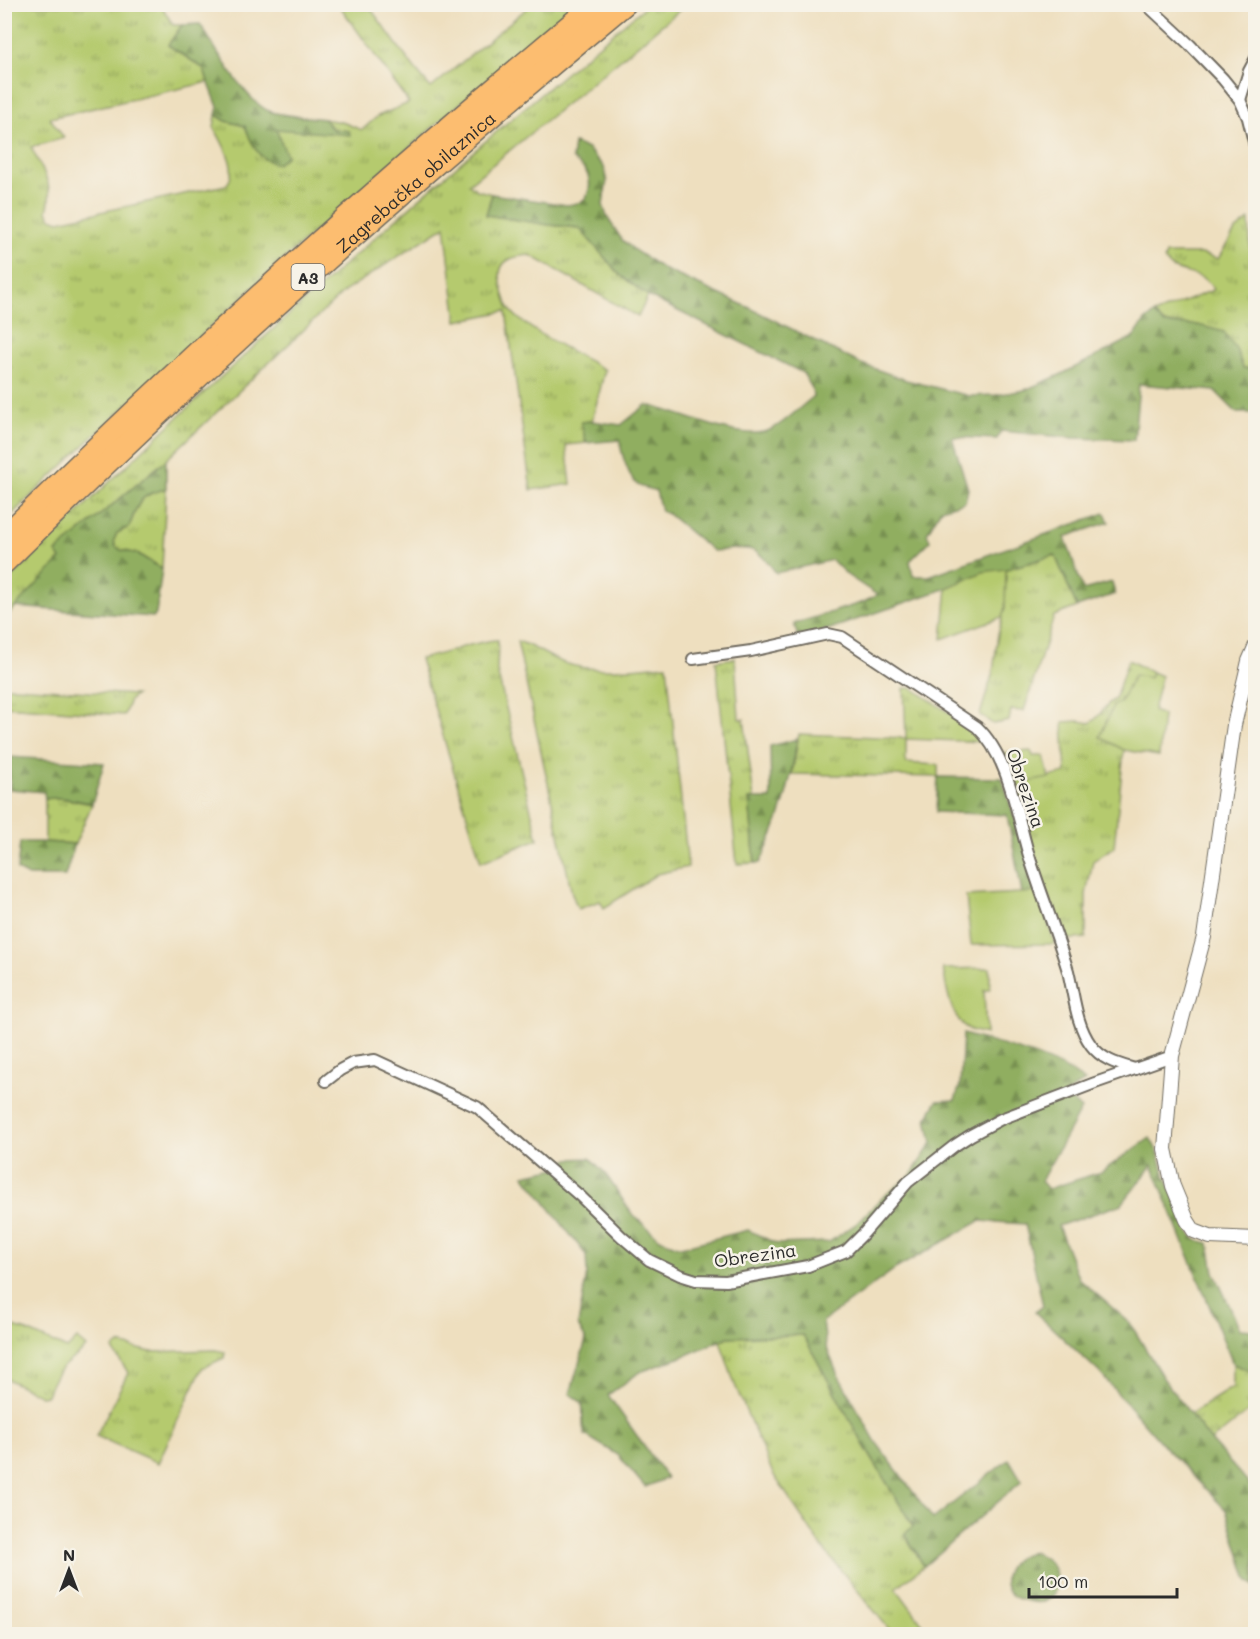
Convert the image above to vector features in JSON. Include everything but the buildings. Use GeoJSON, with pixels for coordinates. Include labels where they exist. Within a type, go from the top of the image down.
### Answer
{"type":"FeatureCollection","features":[{"type":"Feature","properties":{"kind":"highway","name":"Zagrebačka obilaznica"},"geometry":{"type":"LineString","coordinates":[[4,537],[160,388],[296,264],[595,4]]}},
{"type":"Feature","properties":{"kind":"highway","name":"Zagrebačka obilaznica"},"geometry":{"type":"LineString","coordinates":[[4,563],[188,388],[308,278],[450,151],[625,4]]}},
{"type":"Feature","properties":{"kind":"street"},"geometry":{"type":"LineString","coordinates":[[1146,4],[1190,45],[1240,100],[1252,119],[1256,150]]}},
{"type":"Feature","properties":{"kind":"street"},"geometry":{"type":"LineString","coordinates":[[1240,100],[1249,71],[1256,58]]}},
{"type":"Feature","properties":{"kind":"street","name":"Obrezina"},"geometry":{"type":"LineString","coordinates":[[693,659],[751,651],[828,634],[834,635],[843,638],[879,661],[987,736],[1008,783],[1030,861],[1064,958],[1083,1032],[1090,1044],[1106,1059],[1135,1069]]}},
{"type":"Feature","properties":{"kind":"street"},"geometry":{"type":"LineString","coordinates":[[1256,645],[1249,661],[1234,725],[1204,937],[1172,1056],[1165,1149],[1167,1165],[1180,1206],[1194,1232],[1202,1235],[1256,1239]]}},
{"type":"Feature","properties":{"kind":"street","name":"Obrezina"},"geometry":{"type":"LineString","coordinates":[[326,1081],[339,1070],[353,1063],[375,1060],[477,1107],[580,1196],[649,1260],[696,1280],[726,1281],[808,1266],[846,1251],[908,1182],[954,1146],[1001,1119],[1172,1056]]}},
{"type":"Feature","properties":{"kind":"green space"},"geometry":{"type":"Polygon","coordinates":[[[5,5],[161,5],[173,25],[182,25],[168,45],[203,68],[209,82],[50,118],[64,138],[31,147],[48,185],[47,211],[51,218],[59,221],[226,185],[230,179],[231,164],[214,127],[216,115],[226,121],[245,126],[254,147],[275,129],[349,131],[332,129],[324,119],[342,122],[362,130],[378,116],[409,103],[339,5],[368,5],[431,88],[531,5],[577,5],[430,129],[286,257],[5,521],[5,5]]]}},
{"type":"Feature","properties":{"kind":"green space"},"geometry":{"type":"Polygon","coordinates":[[[647,5],[686,5],[469,184],[477,190],[492,194],[486,215],[579,228],[620,275],[648,296],[638,317],[530,255],[505,262],[500,270],[505,299],[511,311],[519,319],[542,335],[605,370],[592,421],[581,422],[586,443],[566,445],[571,484],[531,490],[506,311],[457,321],[445,226],[345,291],[166,460],[56,552],[62,559],[5,618],[5,584],[82,508],[319,287],[647,5]]]}},
{"type":"Feature","properties":{"kind":"green space"},"geometry":{"type":"Polygon","coordinates":[[[200,24],[240,85],[259,105],[280,114],[324,119],[332,129],[349,131],[350,135],[276,129],[287,156],[277,164],[265,159],[253,144],[245,126],[226,121],[216,115],[218,107],[203,68],[168,45],[182,25],[200,24]]]}},
{"type":"Feature","properties":{"kind":"green space"},"geometry":{"type":"Polygon","coordinates":[[[574,143],[588,149],[604,167],[607,180],[603,205],[607,217],[622,240],[637,252],[663,269],[750,308],[859,363],[906,380],[969,396],[996,395],[1025,390],[1060,375],[1134,337],[1145,321],[1154,314],[1164,324],[1198,325],[1224,332],[1236,349],[1243,368],[1255,369],[1255,413],[1237,413],[1215,391],[1139,384],[1134,440],[1074,438],[1001,431],[997,439],[952,437],[968,489],[965,502],[941,509],[927,533],[930,541],[910,561],[913,576],[929,576],[1105,513],[1109,522],[1065,537],[1083,590],[1112,582],[1115,594],[1077,607],[1055,555],[997,572],[983,572],[947,588],[830,629],[798,637],[794,624],[864,602],[877,595],[847,575],[832,560],[776,573],[762,556],[750,549],[713,551],[668,514],[661,511],[656,491],[635,482],[626,464],[620,440],[586,443],[581,422],[592,421],[621,425],[646,405],[728,430],[760,433],[778,426],[813,397],[812,388],[803,373],[648,296],[620,275],[579,228],[486,215],[492,194],[567,205],[576,204],[585,199],[589,191],[589,181],[583,168],[572,159],[574,143]]]}},
{"type":"Feature","properties":{"kind":"green space"},"geometry":{"type":"Polygon","coordinates":[[[1249,220],[1255,369],[1243,368],[1236,349],[1198,325],[1164,324],[1154,314],[1213,290],[1210,284],[1201,277],[1171,267],[1164,260],[1166,254],[1202,254],[1218,259],[1235,231],[1249,220]]]}},
{"type":"Feature","properties":{"kind":"green space"},"geometry":{"type":"Polygon","coordinates":[[[166,460],[166,489],[145,497],[138,506],[129,527],[117,533],[114,540],[115,546],[121,550],[138,554],[162,569],[154,617],[15,607],[61,559],[56,552],[166,460]]]}},
{"type":"Feature","properties":{"kind":"green space"},"geometry":{"type":"Polygon","coordinates":[[[166,489],[162,569],[138,554],[121,550],[115,546],[114,540],[117,533],[129,527],[138,506],[145,497],[166,489]]]}},
{"type":"Feature","properties":{"kind":"green space"},"geometry":{"type":"Polygon","coordinates":[[[1055,555],[1077,607],[1054,616],[1024,711],[1011,710],[1009,721],[993,724],[980,715],[993,672],[998,634],[1005,607],[1006,569],[1055,555]]]}},
{"type":"Feature","properties":{"kind":"green space"},"geometry":{"type":"Polygon","coordinates":[[[1006,569],[1005,607],[1002,617],[942,639],[947,588],[983,572],[1006,569]]]}},
{"type":"Feature","properties":{"kind":"green space"},"geometry":{"type":"Polygon","coordinates":[[[498,640],[497,671],[538,839],[481,862],[420,659],[498,640]]]}},
{"type":"Feature","properties":{"kind":"green space"},"geometry":{"type":"Polygon","coordinates":[[[517,641],[558,661],[576,666],[615,669],[667,665],[688,867],[657,874],[604,908],[600,901],[578,909],[572,894],[517,641]]]}},
{"type":"Feature","properties":{"kind":"green space"},"geometry":{"type":"Polygon","coordinates":[[[735,658],[739,719],[744,719],[754,799],[749,799],[755,863],[737,864],[716,661],[735,658]]]}},
{"type":"Feature","properties":{"kind":"green space"},"geometry":{"type":"Polygon","coordinates":[[[1128,660],[1152,672],[1151,678],[1134,676],[1101,737],[1124,750],[1114,847],[1093,861],[1086,894],[1086,938],[1062,940],[1013,785],[1066,773],[1063,722],[1090,723],[1097,717],[1115,699],[1128,660]]]}},
{"type":"Feature","properties":{"kind":"green space"},"geometry":{"type":"Polygon","coordinates":[[[1152,672],[1161,676],[1153,711],[1163,715],[1159,756],[1124,750],[1100,737],[1113,706],[1121,701],[1134,675],[1150,678],[1152,672]]]}},
{"type":"Feature","properties":{"kind":"green space"},"geometry":{"type":"Polygon","coordinates":[[[4,687],[136,695],[130,700],[124,715],[5,706],[4,687]]]}},
{"type":"Feature","properties":{"kind":"green space"},"geometry":{"type":"Polygon","coordinates":[[[904,688],[912,688],[974,729],[987,742],[906,739],[906,763],[938,765],[938,777],[792,774],[799,734],[906,738],[904,688]]]}},
{"type":"Feature","properties":{"kind":"green space"},"geometry":{"type":"Polygon","coordinates":[[[797,739],[788,788],[774,832],[760,863],[755,863],[749,799],[771,799],[770,746],[797,739]]]}},
{"type":"Feature","properties":{"kind":"green space"},"geometry":{"type":"Polygon","coordinates":[[[1031,751],[1033,756],[1044,756],[1049,778],[1013,785],[1002,753],[1031,751]]]}},
{"type":"Feature","properties":{"kind":"green space"},"geometry":{"type":"Polygon","coordinates":[[[9,757],[104,763],[92,804],[63,798],[45,799],[44,792],[10,789],[9,757]]]}},
{"type":"Feature","properties":{"kind":"green space"},"geometry":{"type":"Polygon","coordinates":[[[938,777],[1002,778],[1038,892],[1022,893],[1007,815],[936,812],[938,777]]]}},
{"type":"Feature","properties":{"kind":"green space"},"geometry":{"type":"Polygon","coordinates":[[[55,797],[92,804],[75,844],[45,842],[45,799],[55,797]]]}},
{"type":"Feature","properties":{"kind":"green space"},"geometry":{"type":"Polygon","coordinates":[[[20,842],[75,844],[65,876],[28,876],[17,870],[20,842]]]}},
{"type":"Feature","properties":{"kind":"green space"},"geometry":{"type":"Polygon","coordinates":[[[1038,892],[1055,944],[971,945],[966,896],[1038,892]]]}},
{"type":"Feature","properties":{"kind":"green space"},"geometry":{"type":"Polygon","coordinates":[[[990,968],[990,990],[984,990],[986,1034],[971,1030],[958,1020],[948,995],[943,969],[990,968]]]}},
{"type":"Feature","properties":{"kind":"green space"},"geometry":{"type":"Polygon","coordinates":[[[963,1034],[1042,1058],[1085,1081],[1065,1094],[1081,1109],[1041,1181],[1048,1189],[1101,1172],[1150,1138],[1158,1152],[1187,1230],[1196,1240],[1209,1243],[1214,1272],[1240,1329],[1252,1330],[1255,1373],[1233,1364],[1152,1165],[1122,1204],[1058,1226],[1079,1279],[1130,1323],[1163,1378],[1211,1441],[1255,1491],[1255,1586],[1248,1580],[1226,1510],[1163,1445],[1099,1372],[1035,1312],[1043,1306],[1025,1224],[980,1221],[895,1269],[823,1321],[826,1346],[837,1373],[876,1442],[933,1519],[1009,1459],[1022,1481],[924,1566],[905,1534],[913,1526],[865,1447],[803,1335],[728,1337],[640,1372],[608,1395],[667,1478],[645,1487],[618,1455],[585,1435],[582,1403],[570,1394],[586,1340],[578,1325],[587,1273],[586,1255],[524,1175],[557,1168],[569,1159],[590,1158],[605,1173],[632,1214],[660,1239],[681,1247],[748,1230],[777,1244],[829,1242],[857,1223],[884,1196],[911,1175],[932,1143],[927,1118],[937,1101],[955,1100],[960,1085],[963,1034]]]}},
{"type":"Feature","properties":{"kind":"green space"},"geometry":{"type":"Polygon","coordinates":[[[4,1324],[27,1331],[67,1349],[77,1339],[86,1347],[60,1370],[47,1395],[41,1396],[5,1378],[4,1324]]]}},
{"type":"Feature","properties":{"kind":"green space"},"geometry":{"type":"Polygon","coordinates":[[[803,1335],[865,1447],[913,1526],[905,1535],[924,1566],[896,1588],[930,1634],[893,1634],[822,1547],[773,1474],[735,1385],[720,1341],[728,1337],[803,1335]]]}},
{"type":"Feature","properties":{"kind":"green space"},"geometry":{"type":"Polygon","coordinates":[[[119,1344],[151,1352],[215,1350],[225,1352],[224,1358],[202,1368],[158,1463],[96,1436],[128,1373],[113,1349],[119,1344]]]}},
{"type":"Feature","properties":{"kind":"green space"},"geometry":{"type":"Polygon","coordinates":[[[1233,1364],[1255,1373],[1255,1401],[1249,1401],[1249,1411],[1211,1441],[1190,1414],[1233,1387],[1233,1364]]]}},
{"type":"Feature","properties":{"kind":"green space"},"geometry":{"type":"Polygon","coordinates":[[[1033,1552],[1049,1562],[1055,1572],[1057,1583],[1054,1594],[1041,1602],[1016,1598],[1005,1584],[1008,1568],[1014,1560],[1033,1552]]]}}]}
